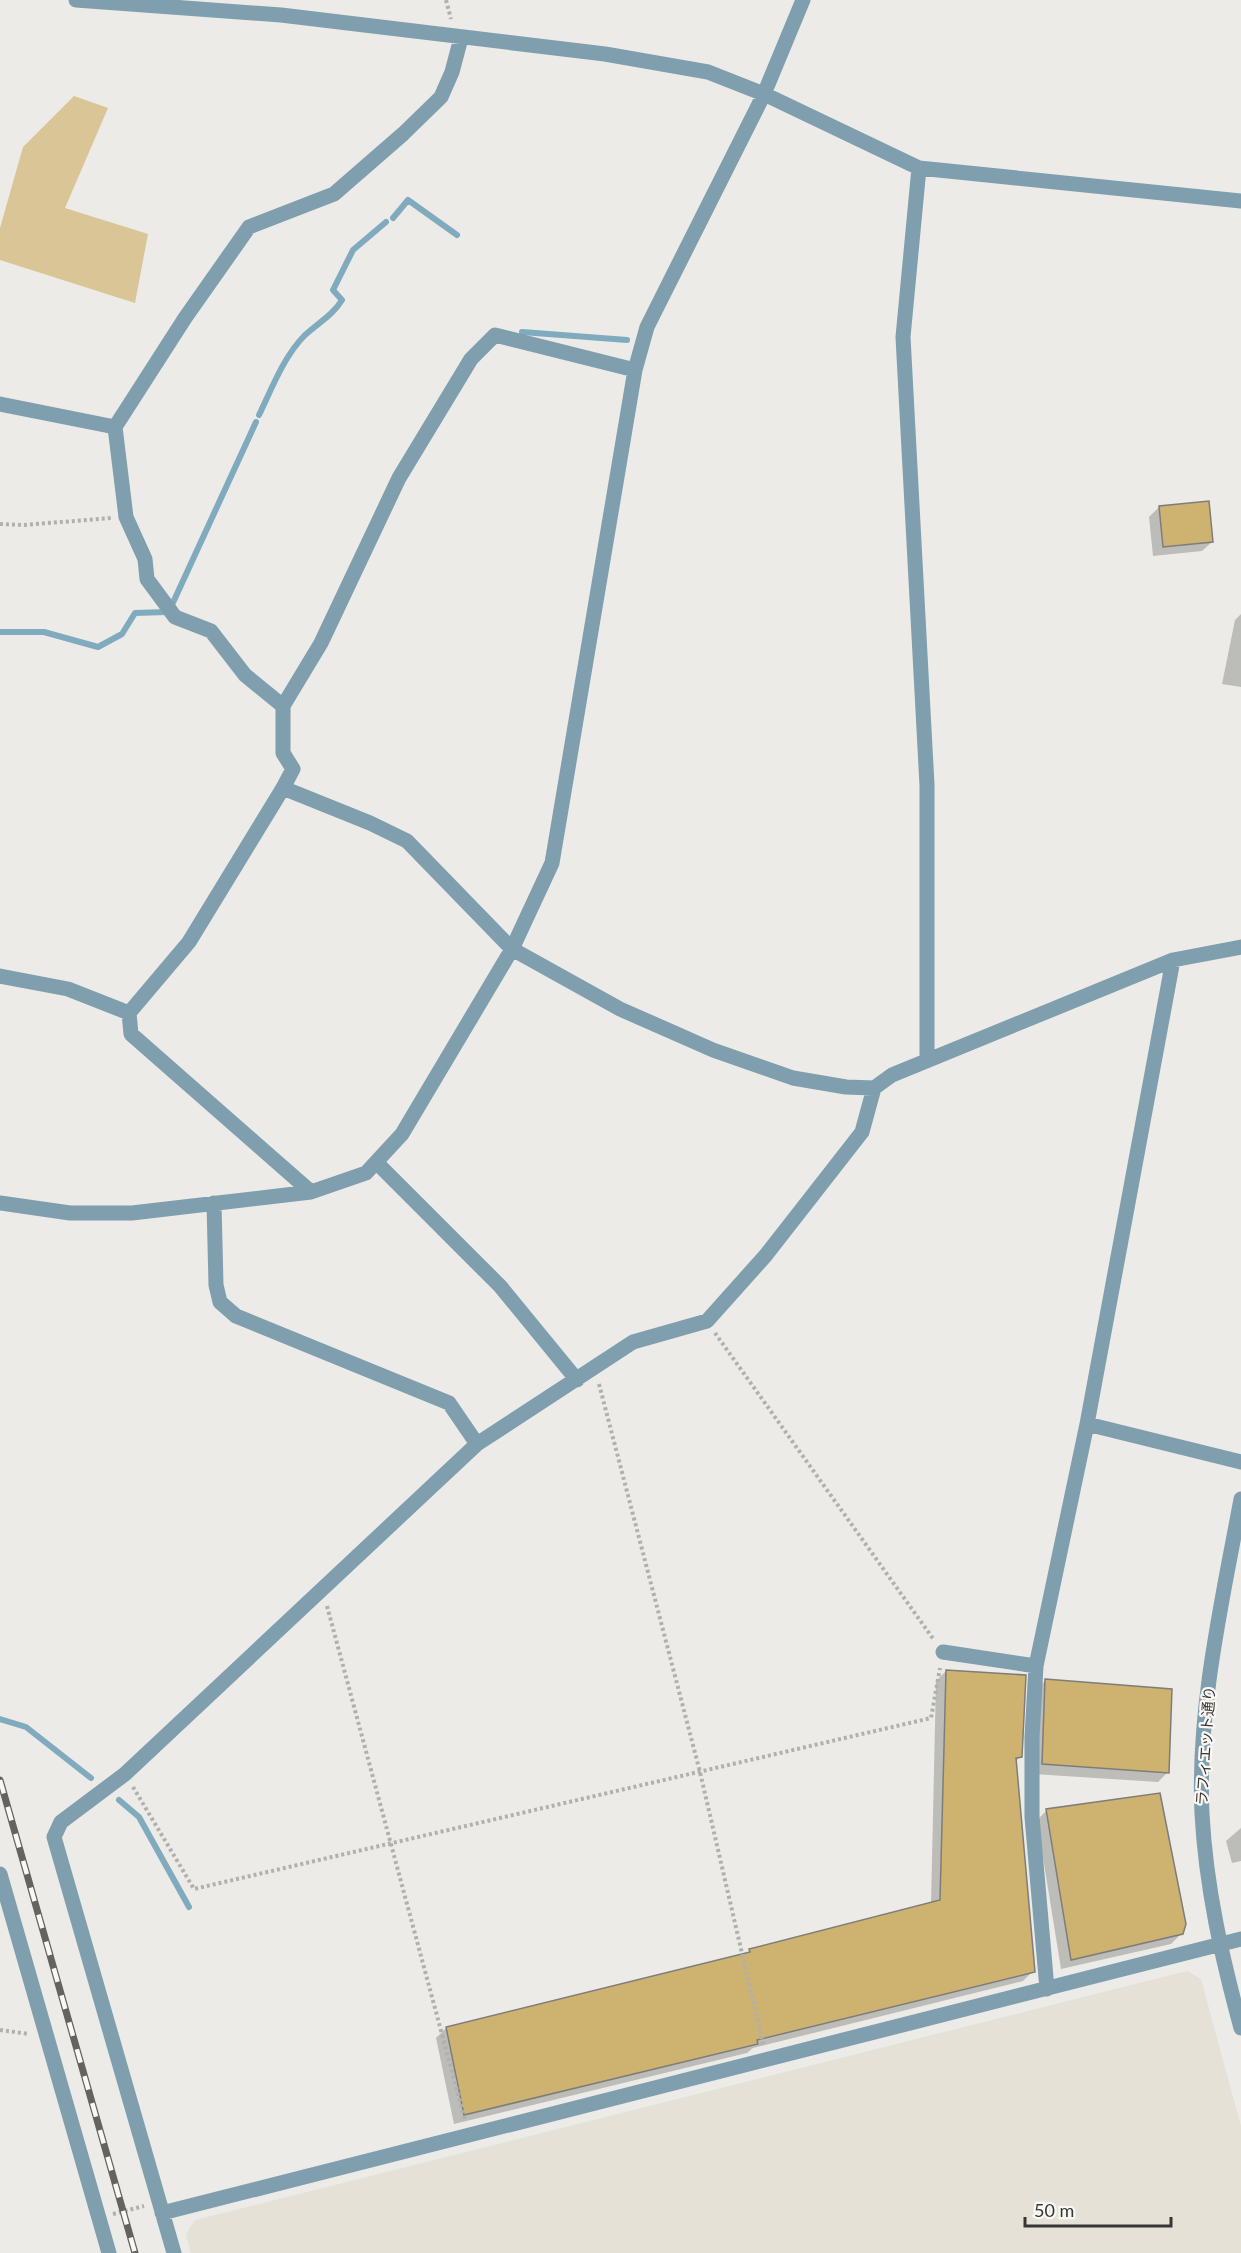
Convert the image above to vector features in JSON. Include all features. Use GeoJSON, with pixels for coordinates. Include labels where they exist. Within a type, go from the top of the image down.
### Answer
{"type":"FeatureCollection","features":[{"type":"Feature","properties":{"kind":"street"},"geometry":{"type":"LineString","coordinates":[[76,0],[281,15],[605,54],[708,72],[764,94],[919,168],[1241,201]]}},
{"type":"Feature","properties":{"kind":"street"},"geometry":{"type":"LineString","coordinates":[[0,1203],[70,1213],[132,1214],[311,1191],[366,1173],[402,1134],[512,949],[552,863],[635,370],[647,327],[764,94],[803,0]]}},
{"type":"Feature","properties":{"kind":"street"},"geometry":{"type":"LineString","coordinates":[[283,706],[245,675],[211,632],[175,617],[147,579],[144,559],[126,517],[115,427],[249,227],[334,194],[403,134],[441,97],[452,72],[461,38]]}},
{"type":"Feature","properties":{"kind":"street"},"geometry":{"type":"LineString","coordinates":[[919,168],[903,337],[927,785],[927,1060]]}},
{"type":"Feature","properties":{"kind":"street"},"geometry":{"type":"LineString","coordinates":[[311,1191],[131,1034],[129,1013],[189,942],[293,769],[283,753],[283,706],[321,643],[399,478],[471,359],[495,335],[635,370]]}},
{"type":"Feature","properties":{"kind":"street"},"geometry":{"type":"LineString","coordinates":[[0,404],[115,427]]}},
{"type":"Feature","properties":{"kind":"street"},"geometry":{"type":"LineString","coordinates":[[283,788],[370,823],[407,841],[512,949],[620,1009],[713,1050],[793,1078],[874,1088]]}},
{"type":"Feature","properties":{"kind":"street"},"geometry":{"type":"LineString","coordinates":[[174,2253],[54,1837],[61,1822],[125,1774],[477,1444],[595,1369],[633,1342],[706,1321],[766,1255],[862,1132],[874,1088],[892,1075],[927,1060],[1173,960],[1241,946]]}},
{"type":"Feature","properties":{"kind":"street"},"geometry":{"type":"LineString","coordinates":[[1047,1989],[1032,1816],[1032,1737],[1036,1666],[1087,1424],[1173,960]]}},
{"type":"Feature","properties":{"kind":"street"},"geometry":{"type":"LineString","coordinates":[[0,976],[68,989],[129,1013]]}},
{"type":"Feature","properties":{"kind":"street"},"geometry":{"type":"LineString","coordinates":[[376,1162],[500,1286],[577,1380]]}},
{"type":"Feature","properties":{"kind":"street"},"geometry":{"type":"LineString","coordinates":[[214,1203],[216,1286],[220,1302],[236,1316],[449,1403],[477,1444]]}},
{"type":"Feature","properties":{"kind":"street"},"geometry":{"type":"LineString","coordinates":[[1087,1424],[1241,1462]]}},
{"type":"Feature","properties":{"kind":"street","name":"ラフィエット通り"},"geometry":{"type":"LineString","coordinates":[[1241,1499],[1212,1656],[1202,1763],[1206,1864],[1218,1945],[1241,2028]]}},
{"type":"Feature","properties":{"kind":"street"},"geometry":{"type":"LineString","coordinates":[[943,1652],[1036,1666]]}},
{"type":"Feature","properties":{"kind":"street"},"geometry":{"type":"LineString","coordinates":[[0,1874],[109,2253]]}},
{"type":"Feature","properties":{"kind":"street"},"geometry":{"type":"LineString","coordinates":[[160,2207],[469,2136],[1241,1939]]}},
{"type":"Feature","properties":{"kind":"path"},"geometry":{"type":"LineString","coordinates":[[0,524],[24,525],[126,517]]}},
{"type":"Feature","properties":{"kind":"path"},"geometry":{"type":"LineString","coordinates":[[125,1774],[194,1889],[393,1845],[932,1718],[943,1652],[706,1321]]}},
{"type":"Feature","properties":{"kind":"path"},"geometry":{"type":"LineString","coordinates":[[595,1369],[700,1772],[767,2059]]}},
{"type":"Feature","properties":{"kind":"path"},"geometry":{"type":"LineString","coordinates":[[322,1590],[393,1845],[469,2136]]}},
{"type":"Feature","properties":{"kind":"path"},"geometry":{"type":"LineString","coordinates":[[0,2030],[45,2036]]}},
{"type":"Feature","properties":{"kind":"path"},"geometry":{"type":"LineString","coordinates":[[99,2218],[160,2207]]}},
{"type":"Feature","properties":{"kind":"shaded area"},"geometry":{"type":"Polygon","coordinates":[[[74,96],[108,108],[65,208],[148,234],[135,303],[0,260],[0,228],[23,147],[74,96]]]}},
{"type":"Feature","properties":{"kind":"shaded area"},"geometry":{"type":"Polygon","coordinates":[[[1187,1971],[1201,1979],[1241,2126],[1241,2253],[191,2253],[186,2234],[195,2220],[1187,1971]]]}},
{"type":"Feature","properties":{"kind":"building"},"geometry":{"type":"Polygon","coordinates":[[[1209,501],[1213,542],[1163,547],[1159,506],[1209,501]]]}},
{"type":"Feature","properties":{"kind":"building"},"geometry":{"type":"Polygon","coordinates":[[[946,1670],[1026,1675],[1022,1757],[1016,1758],[1035,1972],[757,2040],[758,2044],[464,2115],[446,2027],[750,1952],[749,1949],[940,1900],[946,1670]]]}},
{"type":"Feature","properties":{"kind":"building"},"geometry":{"type":"Polygon","coordinates":[[[1045,1679],[1172,1689],[1169,1773],[1042,1764],[1045,1679]]]}},
{"type":"Feature","properties":{"kind":"building"},"geometry":{"type":"Polygon","coordinates":[[[1160,1793],[1186,1924],[1183,1934],[1071,1960],[1046,1809],[1160,1793]]]}},
{"type":"Feature","properties":{"kind":"waterway"},"geometry":{"type":"LineString","coordinates":[[393,218],[408,200],[457,235]]}},
{"type":"Feature","properties":{"kind":"waterway"},"geometry":{"type":"LineString","coordinates":[[259,415],[279,373],[298,343],[330,315],[342,300],[333,290],[353,250],[386,222]]}},
{"type":"Feature","properties":{"kind":"waterway"},"geometry":{"type":"LineString","coordinates":[[522,332],[627,340]]}},
{"type":"Feature","properties":{"kind":"waterway"},"geometry":{"type":"LineString","coordinates":[[171,607],[256,422]]}},
{"type":"Feature","properties":{"kind":"waterway"},"geometry":{"type":"LineString","coordinates":[[0,632],[44,632],[98,647],[122,634],[135,613],[167,612]]}},
{"type":"Feature","properties":{"kind":"waterway"},"geometry":{"type":"LineString","coordinates":[[0,1719],[26,1727],[91,1778]]}},
{"type":"Feature","properties":{"kind":"waterway"},"geometry":{"type":"LineString","coordinates":[[119,1800],[139,1817],[189,1907]]}},
{"type":"Feature","properties":{"kind":"railway"},"geometry":{"type":"LineString","coordinates":[[0,1780],[135,2253]]}}]}
